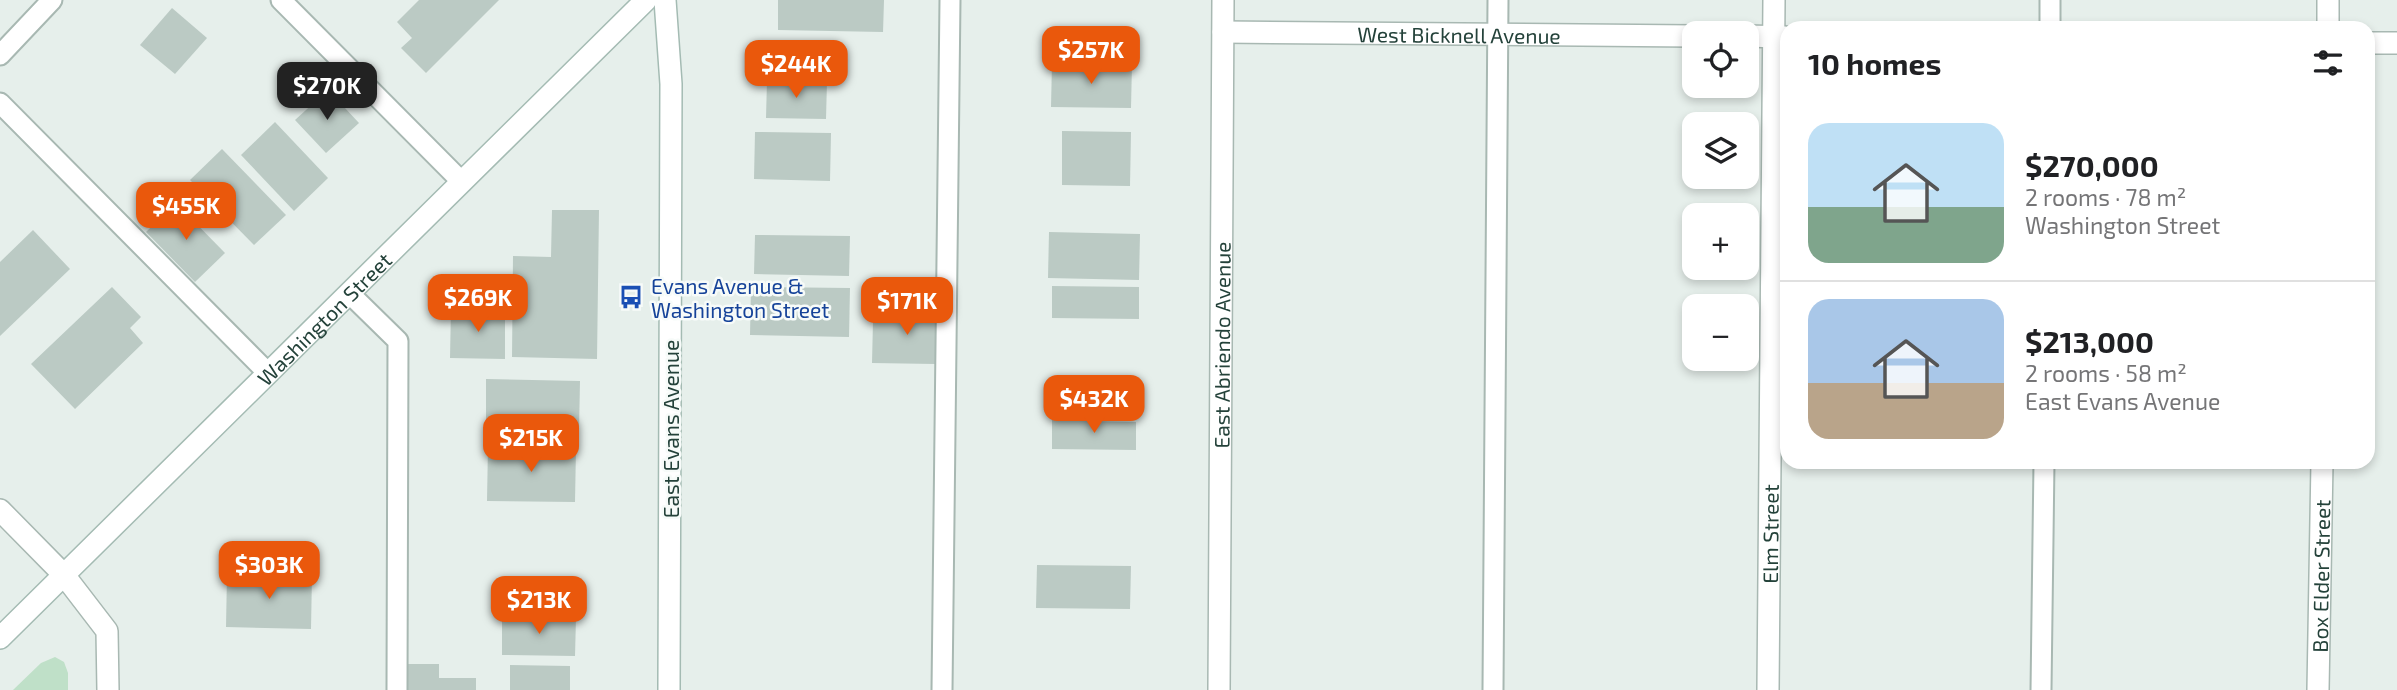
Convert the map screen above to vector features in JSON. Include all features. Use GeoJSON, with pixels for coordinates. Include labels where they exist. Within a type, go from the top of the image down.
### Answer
{"type":"FeatureCollection","features":[{"type":"Feature","properties":{"kind":"street","name":"Washington Street"},"geometry":{"type":"LineString","coordinates":[[0,638],[646,0]]}},
{"type":"Feature","properties":{"kind":"street","name":"East Evans Avenue"},"geometry":{"type":"LineString","coordinates":[[665,0],[671,84],[669,690]]}},
{"type":"Feature","properties":{"kind":"street","name":"East Abriendo Avenue"},"geometry":{"type":"LineString","coordinates":[[1219,690],[1223,0]]}},
{"type":"Feature","properties":{"kind":"street","name":"Elm Street"},"geometry":{"type":"LineString","coordinates":[[1768,690],[1780,37],[1774,0]]}},
{"type":"Feature","properties":{"kind":"street"},"geometry":{"type":"LineString","coordinates":[[2328,0],[2328,21]]}},
{"type":"Feature","properties":{"kind":"street","name":"West Bicknell Avenue"},"geometry":{"type":"LineString","coordinates":[[1223,32],[1682,36]]}},
{"type":"Feature","properties":{"kind":"street"},"geometry":{"type":"LineString","coordinates":[[1759,36],[1780,37]]}},
{"type":"Feature","properties":{"kind":"street"},"geometry":{"type":"LineString","coordinates":[[2375,43],[2397,43]]}},
{"type":"Feature","properties":{"kind":"street","name":"Box Elder Street"},"geometry":{"type":"LineString","coordinates":[[2318,690],[2322,469]]}},
{"type":"Feature","properties":{"kind":"street"},"geometry":{"type":"LineString","coordinates":[[0,510],[64,575],[107,631],[108,690]]}},
{"type":"Feature","properties":{"kind":"lane"},"geometry":{"type":"LineString","coordinates":[[0,55],[52,0]]}},
{"type":"Feature","properties":{"kind":"lane"},"geometry":{"type":"LineString","coordinates":[[281,0],[462,182]]}},
{"type":"Feature","properties":{"kind":"lane"},"geometry":{"type":"LineString","coordinates":[[942,690],[950,0]]}},
{"type":"Feature","properties":{"kind":"lane"},"geometry":{"type":"LineString","coordinates":[[1493,690],[1498,0]]}},
{"type":"Feature","properties":{"kind":"lane"},"geometry":{"type":"LineString","coordinates":[[2050,0],[2050,21]]}},
{"type":"Feature","properties":{"kind":"lane"},"geometry":{"type":"LineString","coordinates":[[0,103],[268,373]]}},
{"type":"Feature","properties":{"kind":"lane"},"geometry":{"type":"LineString","coordinates":[[349,293],[398,341],[397,690]]}},
{"type":"Feature","properties":{"kind":"lane"},"geometry":{"type":"LineString","coordinates":[[2041,690],[2044,469]]}},
{"type":"Feature","properties":{"kind":"green space"},"geometry":{"type":"Polygon","coordinates":[[[55,657],[64,662],[68,673],[68,690],[13,690],[41,663],[55,657]]]}},
{"type":"Feature","properties":{"kind":"building"},"geometry":{"type":"Polygon","coordinates":[[[419,0],[499,0],[426,73],[401,48],[412,38],[397,22],[419,0]]]}},
{"type":"Feature","properties":{"kind":"building"},"geometry":{"type":"Polygon","coordinates":[[[778,0],[884,0],[883,32],[778,30],[778,0]]]}},
{"type":"Feature","properties":{"kind":"building"},"geometry":{"type":"Polygon","coordinates":[[[172,8],[207,38],[175,74],[140,45],[172,8]]]}},
{"type":"Feature","properties":{"kind":"building"},"geometry":{"type":"Polygon","coordinates":[[[1052,63],[1132,64],[1131,108],[1051,107],[1052,63]]]}},
{"type":"Feature","properties":{"kind":"building"},"geometry":{"type":"Polygon","coordinates":[[[767,80],[827,81],[826,119],[766,118],[767,80]]]}},
{"type":"Feature","properties":{"kind":"building"},"geometry":{"type":"Polygon","coordinates":[[[328,90],[359,123],[326,153],[295,120],[328,90]]]}},
{"type":"Feature","properties":{"kind":"building"},"geometry":{"type":"Polygon","coordinates":[[[275,122],[328,178],[294,211],[241,155],[275,122]]]}},
{"type":"Feature","properties":{"kind":"building"},"geometry":{"type":"Polygon","coordinates":[[[1062,131],[1131,132],[1130,186],[1062,185],[1062,131]]]}},
{"type":"Feature","properties":{"kind":"building"},"geometry":{"type":"Polygon","coordinates":[[[755,132],[831,133],[830,181],[754,179],[755,132]]]}},
{"type":"Feature","properties":{"kind":"building"},"geometry":{"type":"Polygon","coordinates":[[[222,149],[286,215],[254,245],[190,180],[222,149]]]}},
{"type":"Feature","properties":{"kind":"building"},"geometry":{"type":"Polygon","coordinates":[[[176,203],[225,253],[195,282],[146,232],[176,203]]]}},
{"type":"Feature","properties":{"kind":"building"},"geometry":{"type":"Polygon","coordinates":[[[552,210],[599,210],[597,359],[512,357],[513,256],[551,257],[552,210]]]}},
{"type":"Feature","properties":{"kind":"building"},"geometry":{"type":"Polygon","coordinates":[[[33,230],[70,269],[0,336],[0,262],[33,230]]]}},
{"type":"Feature","properties":{"kind":"building"},"geometry":{"type":"Polygon","coordinates":[[[1049,232],[1140,234],[1139,280],[1048,278],[1049,232]]]}},
{"type":"Feature","properties":{"kind":"building"},"geometry":{"type":"Polygon","coordinates":[[[755,235],[850,236],[849,276],[754,274],[755,235]]]}},
{"type":"Feature","properties":{"kind":"building"},"geometry":{"type":"Polygon","coordinates":[[[1052,286],[1139,287],[1139,319],[1052,318],[1052,286]]]}},
{"type":"Feature","properties":{"kind":"building"},"geometry":{"type":"Polygon","coordinates":[[[112,287],[141,317],[130,328],[143,343],[75,409],[31,364],[112,287]]]}},
{"type":"Feature","properties":{"kind":"building"},"geometry":{"type":"Polygon","coordinates":[[[751,287],[850,288],[849,337],[750,335],[751,287]]]}},
{"type":"Feature","properties":{"kind":"building"},"geometry":{"type":"Polygon","coordinates":[[[903,303],[936,304],[935,364],[872,363],[873,321],[902,322],[903,303]]]}},
{"type":"Feature","properties":{"kind":"building"},"geometry":{"type":"Polygon","coordinates":[[[451,308],[505,309],[505,359],[450,358],[451,308]]]}},
{"type":"Feature","properties":{"kind":"building"},"geometry":{"type":"Polygon","coordinates":[[[486,379],[580,381],[579,431],[486,429],[486,379]]]}},
{"type":"Feature","properties":{"kind":"building"},"geometry":{"type":"Polygon","coordinates":[[[1052,420],[1136,422],[1136,450],[1052,449],[1052,420]]]}},
{"type":"Feature","properties":{"kind":"building"},"geometry":{"type":"Polygon","coordinates":[[[488,446],[576,448],[575,502],[487,501],[488,446]]]}},
{"type":"Feature","properties":{"kind":"building"},"geometry":{"type":"Polygon","coordinates":[[[1037,565],[1131,566],[1130,609],[1036,608],[1037,565]]]}},
{"type":"Feature","properties":{"kind":"building"},"geometry":{"type":"Polygon","coordinates":[[[227,574],[312,575],[311,629],[226,627],[227,574]]]}},
{"type":"Feature","properties":{"kind":"building"},"geometry":{"type":"Polygon","coordinates":[[[502,617],[576,618],[575,656],[502,655],[502,617]]]}},
{"type":"Feature","properties":{"kind":"building"},"geometry":{"type":"Polygon","coordinates":[[[407,664],[439,664],[439,678],[476,678],[476,690],[406,690],[407,664]]]}},
{"type":"Feature","properties":{"kind":"building"},"geometry":{"type":"Polygon","coordinates":[[[510,665],[570,666],[570,690],[510,690],[510,665]]]}},
{"type":"Feature","properties":{"kind":"place","name":"Evans Avenue & Washington Street"},"geometry":{"type":"Point","coordinates":[631,297]}}]}
